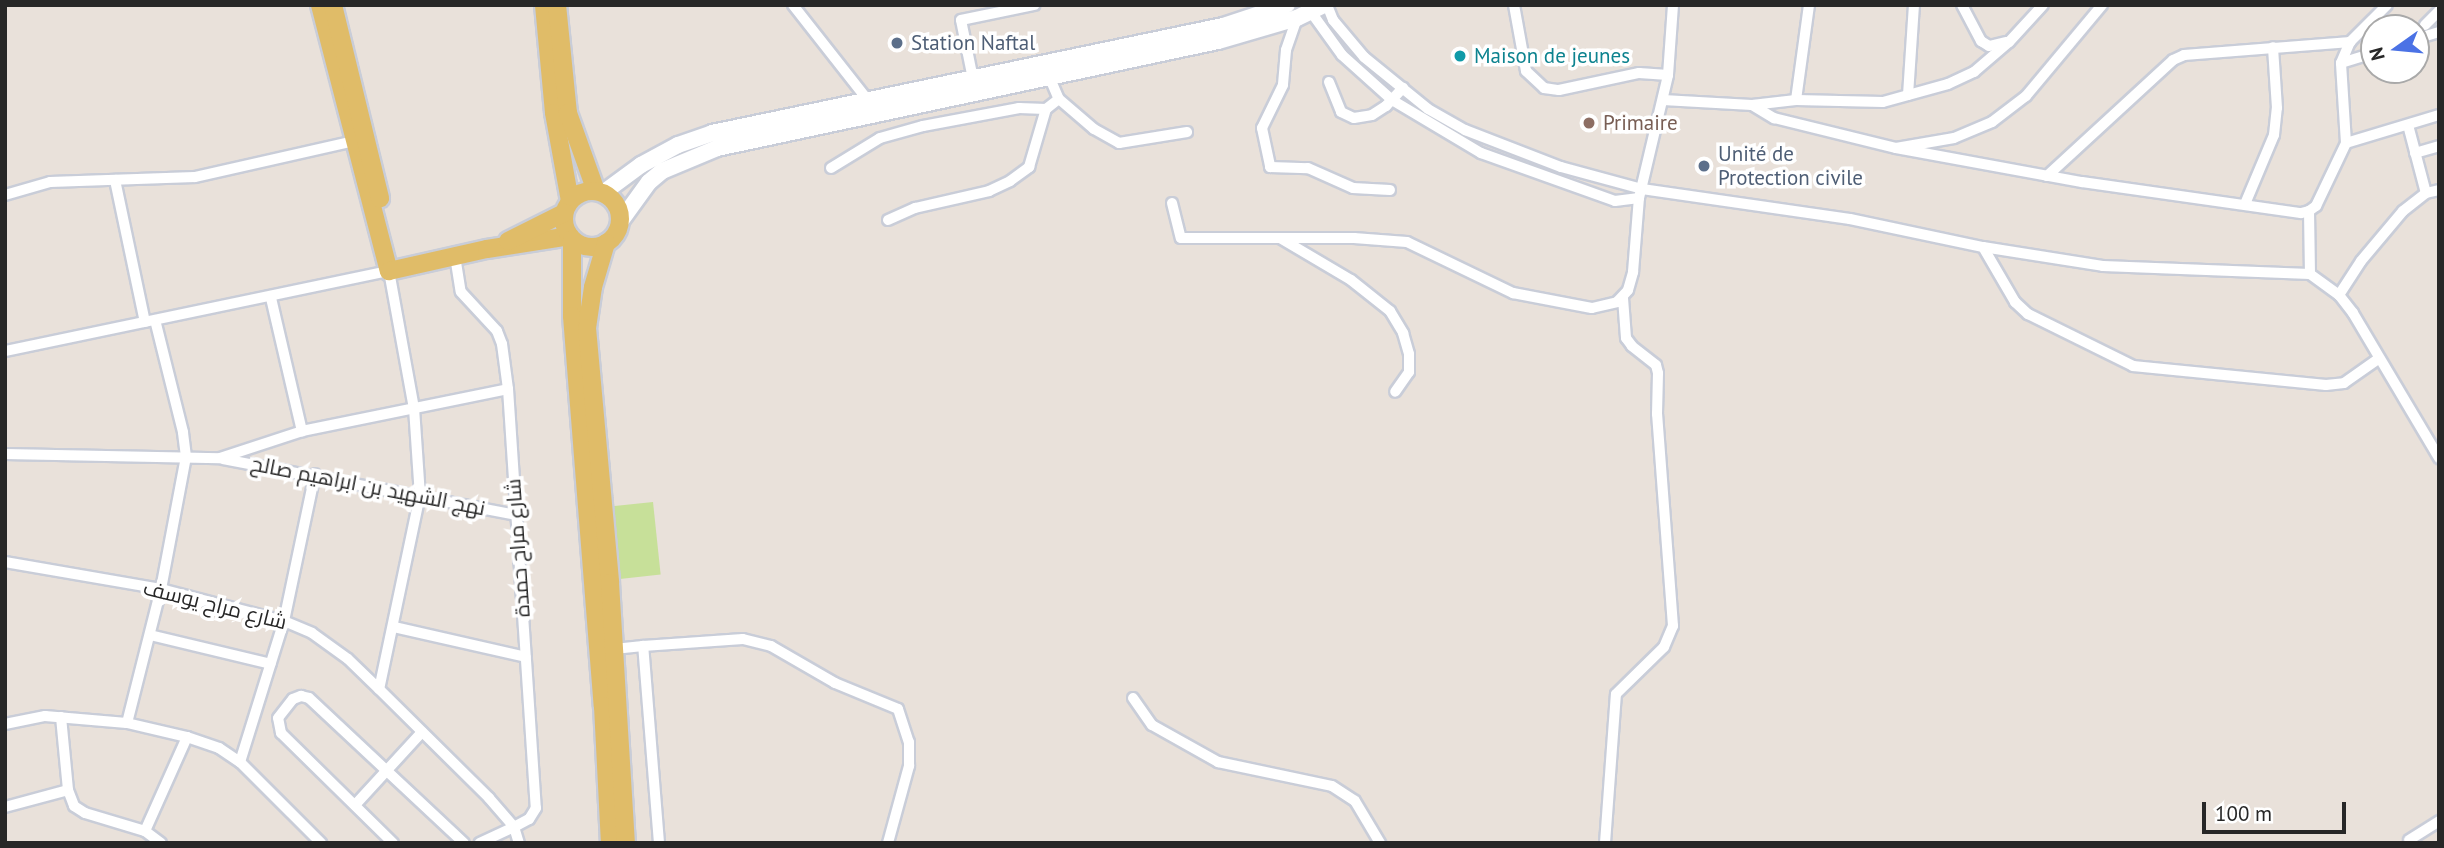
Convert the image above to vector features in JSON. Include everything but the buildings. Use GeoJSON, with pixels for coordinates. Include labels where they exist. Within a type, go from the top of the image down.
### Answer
{"type":"FeatureCollection","features":[{"type":"Feature","properties":{"kind":"main road"},"geometry":{"type":"LineString","coordinates":[[320,5],[395,270],[487,249],[571,238],[585,246],[606,243]]}},
{"type":"Feature","properties":{"kind":"main road"},"geometry":{"type":"LineString","coordinates":[[333,5],[359,140]]}},
{"type":"Feature","properties":{"kind":"main road"},"geometry":{"type":"LineString","coordinates":[[544,5],[554,113],[567,207],[564,225],[571,238],[572,316],[603,706],[610,843]]}},
{"type":"Feature","properties":{"kind":"main road"},"geometry":{"type":"LineString","coordinates":[[557,5],[568,113],[599,192],[616,204],[620,222]]}},
{"type":"Feature","properties":{"kind":"main road"},"geometry":{"type":"LineString","coordinates":[[487,249],[527,233],[567,207],[582,192],[599,192],[641,164],[678,145],[712,133],[1312,8]]}},
{"type":"Feature","properties":{"kind":"main road"},"geometry":{"type":"LineString","coordinates":[[625,843],[614,649],[587,328],[591,293],[606,243],[649,182],[662,171],[717,148],[1218,41],[1312,8]]}},
{"type":"Feature","properties":{"kind":"street"},"geometry":{"type":"LineString","coordinates":[[793,5],[867,99]]}},
{"type":"Feature","properties":{"kind":"street"},"geometry":{"type":"LineString","coordinates":[[973,79],[961,20],[1034,5]]}},
{"type":"Feature","properties":{"kind":"street"},"geometry":{"type":"LineString","coordinates":[[1514,5],[1526,71],[1544,88],[1559,90],[1639,73],[1668,75]]}},
{"type":"Feature","properties":{"kind":"street"},"geometry":{"type":"LineString","coordinates":[[1605,843],[1616,694],[1664,647],[1673,626],[1657,414],[1658,373],[1656,365],[1626,338],[1623,298],[1633,272],[1640,193],[1668,75],[1673,5]]}},
{"type":"Feature","properties":{"kind":"street"},"geometry":{"type":"LineString","coordinates":[[1796,100],[1810,5]]}},
{"type":"Feature","properties":{"kind":"street"},"geometry":{"type":"LineString","coordinates":[[1908,95],[1914,5]]}},
{"type":"Feature","properties":{"kind":"street"},"geometry":{"type":"LineString","coordinates":[[1962,5],[1985,44],[2010,42]]}},
{"type":"Feature","properties":{"kind":"street"},"geometry":{"type":"LineString","coordinates":[[1663,100],[1752,105],[1796,100],[1883,102],[1948,84],[1974,72],[2010,42],[2043,5]]}},
{"type":"Feature","properties":{"kind":"street"},"geometry":{"type":"LineString","coordinates":[[1896,148],[1954,138],[1992,121],[2026,96],[2102,5]]}},
{"type":"Feature","properties":{"kind":"street"},"geometry":{"type":"LineString","coordinates":[[1752,105],[1774,118],[1896,148],[2047,176],[2301,213],[2316,206],[2346,143],[2342,63],[2350,41],[2387,5]]}},
{"type":"Feature","properties":{"kind":"street"},"geometry":{"type":"LineString","coordinates":[[1312,8],[1333,20],[1364,57],[1428,109],[1465,130],[1561,167],[1640,193],[1850,219],[1983,247],[2103,266],[2310,274],[2339,295],[2353,313],[2439,458]]}},
{"type":"Feature","properties":{"kind":"street"},"geometry":{"type":"LineString","coordinates":[[1312,8],[1342,55],[1392,100],[1481,153],[1615,201],[1636,219]]}},
{"type":"Feature","properties":{"kind":"street"},"geometry":{"type":"LineString","coordinates":[[1312,8],[1286,50],[1283,85],[1262,128],[1269,167],[1308,168],[1353,188],[1390,190]]}},
{"type":"Feature","properties":{"kind":"street"},"geometry":{"type":"LineString","coordinates":[[2047,176],[2173,60],[2198,52],[2350,41]]}},
{"type":"Feature","properties":{"kind":"street"},"geometry":{"type":"LineString","coordinates":[[2245,204],[2273,135],[2277,108],[2273,47]]}},
{"type":"Feature","properties":{"kind":"street"},"geometry":{"type":"LineString","coordinates":[[2342,63],[2360,57]]}},
{"type":"Feature","properties":{"kind":"street"},"geometry":{"type":"LineString","coordinates":[[1049,76],[1059,99],[1094,129],[1119,143],[1187,132]]}},
{"type":"Feature","properties":{"kind":"street"},"geometry":{"type":"LineString","coordinates":[[1329,82],[1341,112],[1354,118],[1372,115],[1403,88]]}},
{"type":"Feature","properties":{"kind":"street"},"geometry":{"type":"LineString","coordinates":[[888,220],[915,208],[989,191],[1010,181],[1028,167],[1046,109],[1059,99]]}},
{"type":"Feature","properties":{"kind":"street"},"geometry":{"type":"LineString","coordinates":[[831,168],[880,138],[923,126],[1019,108],[1046,109]]}},
{"type":"Feature","properties":{"kind":"street"},"geometry":{"type":"LineString","coordinates":[[2346,143],[2439,115]]}},
{"type":"Feature","properties":{"kind":"street"},"geometry":{"type":"LineString","coordinates":[[2408,125],[2426,193]]}},
{"type":"Feature","properties":{"kind":"street"},"geometry":{"type":"LineString","coordinates":[[5,195],[50,182],[195,177],[359,140]]}},
{"type":"Feature","properties":{"kind":"street"},"geometry":{"type":"LineString","coordinates":[[2416,153],[2439,146]]}},
{"type":"Feature","properties":{"kind":"street"},"geometry":{"type":"LineString","coordinates":[[115,180],[150,321],[183,432],[186,457],[161,589],[127,723]]}},
{"type":"Feature","properties":{"kind":"street"},"geometry":{"type":"LineString","coordinates":[[2339,295],[2361,261],[2403,211],[2426,193],[2439,190]]}},
{"type":"Feature","properties":{"kind":"street"},"geometry":{"type":"LineString","coordinates":[[1615,201],[1640,193]]}},
{"type":"Feature","properties":{"kind":"street"},"geometry":{"type":"LineString","coordinates":[[1172,203],[1181,238],[1278,237],[1407,242],[1513,293],[1592,308],[1623,298]]}},
{"type":"Feature","properties":{"kind":"street"},"geometry":{"type":"LineString","coordinates":[[2309,211],[2310,274]]}},
{"type":"Feature","properties":{"kind":"street"},"geometry":{"type":"LineString","coordinates":[[1278,237],[1351,280],[1390,312],[1403,333],[1409,354],[1409,372],[1395,392]]}},
{"type":"Feature","properties":{"kind":"street"},"geometry":{"type":"LineString","coordinates":[[1983,247],[2015,302],[2028,314],[2133,366],[2326,385],[2344,383],[2378,359]]}},
{"type":"Feature","properties":{"kind":"street","name":"شارع مراح حمدة"},"geometry":{"type":"LineString","coordinates":[[455,256],[461,292],[497,331],[502,344],[508,389],[536,808],[529,819],[514,827]]}},
{"type":"Feature","properties":{"kind":"street"},"geometry":{"type":"LineString","coordinates":[[5,352],[395,270],[414,408],[419,495],[394,627],[379,689]]}},
{"type":"Feature","properties":{"kind":"street"},"geometry":{"type":"LineString","coordinates":[[271,298],[302,431]]}},
{"type":"Feature","properties":{"kind":"street"},"geometry":{"type":"LineString","coordinates":[[5,454],[220,458],[302,431],[508,389]]}},
{"type":"Feature","properties":{"kind":"street","name":"نهج الشهيد بن ابراهيم صالح"},"geometry":{"type":"LineString","coordinates":[[220,458],[315,474],[516,515]]}},
{"type":"Feature","properties":{"kind":"street"},"geometry":{"type":"LineString","coordinates":[[240,762],[284,621],[315,474]]}},
{"type":"Feature","properties":{"kind":"street","name":"شارع مراح يوسف"},"geometry":{"type":"LineString","coordinates":[[5,562],[161,589],[284,621],[330,644],[379,689],[514,827]]}},
{"type":"Feature","properties":{"kind":"street"},"geometry":{"type":"LineString","coordinates":[[394,627],[526,657]]}},
{"type":"Feature","properties":{"kind":"street"},"geometry":{"type":"LineString","coordinates":[[150,635],[271,664]]}},
{"type":"Feature","properties":{"kind":"street"},"geometry":{"type":"LineString","coordinates":[[614,649],[743,639],[758,641],[835,683],[898,709],[909,742],[909,766],[888,843]]}},
{"type":"Feature","properties":{"kind":"street"},"geometry":{"type":"LineString","coordinates":[[643,646],[659,843]]}},
{"type":"Feature","properties":{"kind":"street"},"geometry":{"type":"LineString","coordinates":[[393,843],[281,733],[278,718],[293,699],[301,696],[309,698],[464,843]]}},
{"type":"Feature","properties":{"kind":"street"},"geometry":{"type":"LineString","coordinates":[[1133,698],[1152,725],[1218,761],[1332,786],[1355,801],[1380,843]]}},
{"type":"Feature","properties":{"kind":"street"},"geometry":{"type":"LineString","coordinates":[[5,724],[32,717],[127,723],[187,737],[219,748],[240,762],[321,843]]}},
{"type":"Feature","properties":{"kind":"street"},"geometry":{"type":"LineString","coordinates":[[61,717],[68,790],[80,811],[145,831],[162,843]]}},
{"type":"Feature","properties":{"kind":"street"},"geometry":{"type":"LineString","coordinates":[[355,805],[422,732]]}},
{"type":"Feature","properties":{"kind":"street"},"geometry":{"type":"LineString","coordinates":[[145,831],[187,737]]}},
{"type":"Feature","properties":{"kind":"street"},"geometry":{"type":"LineString","coordinates":[[5,807],[68,790]]}},
{"type":"Feature","properties":{"kind":"street"},"geometry":{"type":"LineString","coordinates":[[2409,841],[2439,821]]}},
{"type":"Feature","properties":{"kind":"street"},"geometry":{"type":"LineString","coordinates":[[479,843],[514,827],[519,843]]}},
{"type":"Feature","properties":{"kind":"green space"},"geometry":{"type":"Polygon","coordinates":[[[653,502],[661,575],[620,579],[612,506],[653,502]]]}},
{"type":"Feature","properties":{"kind":"place","name":"Station Naftal"},"geometry":{"type":"Point","coordinates":[897,43]}},
{"type":"Feature","properties":{"kind":"place","name":"Maison de jeunes"},"geometry":{"type":"Point","coordinates":[1460,56]}},
{"type":"Feature","properties":{"kind":"place","name":"Primaire"},"geometry":{"type":"Point","coordinates":[1589,123]}},
{"type":"Feature","properties":{"kind":"place","name":"Unité de Protection civile"},"geometry":{"type":"Point","coordinates":[1704,166]}}]}
